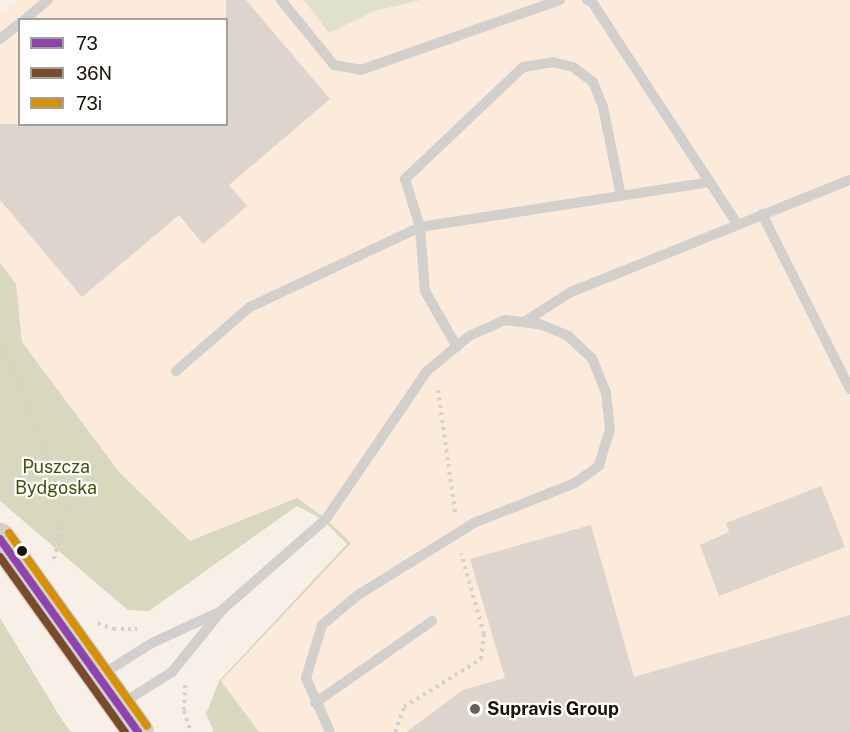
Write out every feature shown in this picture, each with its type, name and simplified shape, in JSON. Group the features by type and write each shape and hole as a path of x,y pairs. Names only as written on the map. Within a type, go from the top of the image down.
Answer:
{"main road":[{"path":"0,539 121,704 138,732"}],"lane":[{"path":"26,18 48,0"},
{"path":"281,0 334,65 361,70 560,0"},
{"path":"587,0 592,2 737,224"},
{"path":"0,39 18,25"},
{"path":"457,346 425,291 420,227 405,179 523,67 563,64 573,67 593,82 603,106 621,196"},
{"path":"524,322 571,292 850,180"},
{"path":"176,370 250,307 420,227 710,182"},
{"path":"762,214 850,389"},
{"path":"121,704 172,672 222,610 326,519 434,365 457,346 505,320 540,324 568,336 592,358 606,392 610,429 600,466 575,483 458,533 358,595 322,625 306,678 315,703 330,732"},
{"path":"100,676 152,643 222,610"},
{"path":"315,703 432,621"}],"path":[{"path":"0,339 67,505 52,565"},
{"path":"395,732 405,707 482,659 484,633 458,533 434,365"}],"shaded area":[{"path":"18,0 304,0 330,33 374,11 421,0 850,0 850,732 259,732 220,682 351,543 297,498 190,541 120,473 22,341 16,284 0,263 0,15"}],"green space":[{"path":"304,0 421,0 374,11 329,33"},
{"name":"Puszcza Bydgoska","path":"0,263 16,284 22,342 120,473 190,541 297,498 326,519 351,543 221,681 259,732 214,732 206,714 219,681 347,544 322,519 297,506 149,611 128,610 0,501"},
{"path":"0,618 62,720 71,732 0,732"}],"building":[{"path":"226,0 246,0 330,99 229,185 247,206 203,244 179,215 82,297 0,200 0,124 18,124 18,126 228,126 228,18 226,18"},
{"path":"821,486 845,547 719,596 700,545 729,532 726,523"},
{"path":"591,525 634,677 850,615 850,732 406,732 463,690 505,678 470,559"}],"transit line":[{"name":"73i","path":"9,533 147,726"},
{"name":"73","path":"0,539 138,732"},
{"name":"36N","path":"0,557 125,732"}],"place":[{"name":"Supravis Group","path":"475,709"}]}
